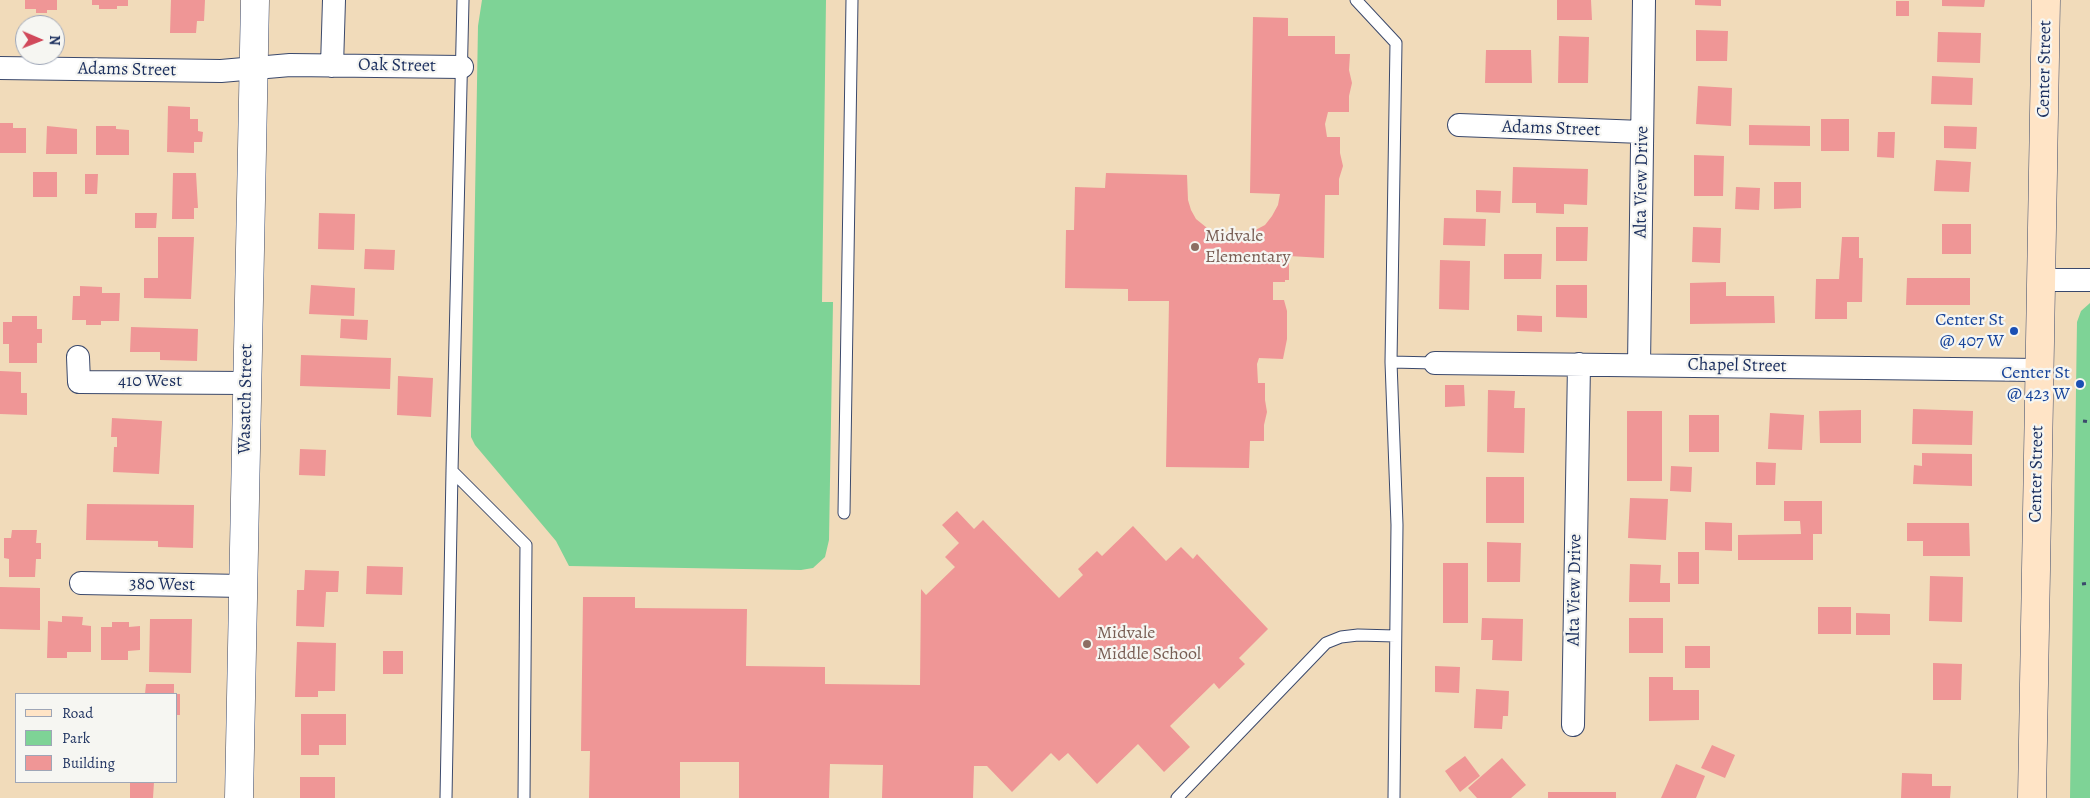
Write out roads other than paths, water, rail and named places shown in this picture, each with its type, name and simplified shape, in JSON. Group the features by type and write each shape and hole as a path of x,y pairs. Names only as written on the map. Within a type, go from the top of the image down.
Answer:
{"main road":[{"name":"Center Street","path":"2032,798 2046,0"}],"street":[{"name":"Wasatch Street","path":"239,798 255,0"},
{"name":"Oak Street","path":"332,66 334,0"},
{"name":"Alta View Drive","path":"1639,365 1644,0"},
{"name":"Oak Street","path":"254,68 290,65 462,67"},
{"name":"Adams Street","path":"0,68 221,71 254,68"},
{"name":"Adams Street","path":"1460,125 1642,132"},
{"path":"2041,280 2090,280"},
{"name":"410 West","path":"78,357 79,382 247,383"},
{"name":"Chapel Street","path":"1435,362 2039,370"},
{"name":"Alta View Drive","path":"1573,725 1579,364"},
{"name":"380 West","path":"81,583 243,586"}],"lane":[{"path":"446,798 464,0"},
{"path":"844,513 852,0"},
{"path":"1356,0 1396,43 1391,362 1396,525 1394,798"},
{"path":"1391,362 1435,362"},
{"path":"452,471 526,545 524,798"},
{"path":"1177,798 1326,643 1358,635 1395,636"}],"place":[{"name":"Midvale Elementary","path":"1195,247"},
{"name":"Center St @ 407 W","path":"2014,331"},
{"name":"Center St @ 423 W","path":"2080,384"},
{"name":"Midvale Middle School","path":"1087,644"}]}
